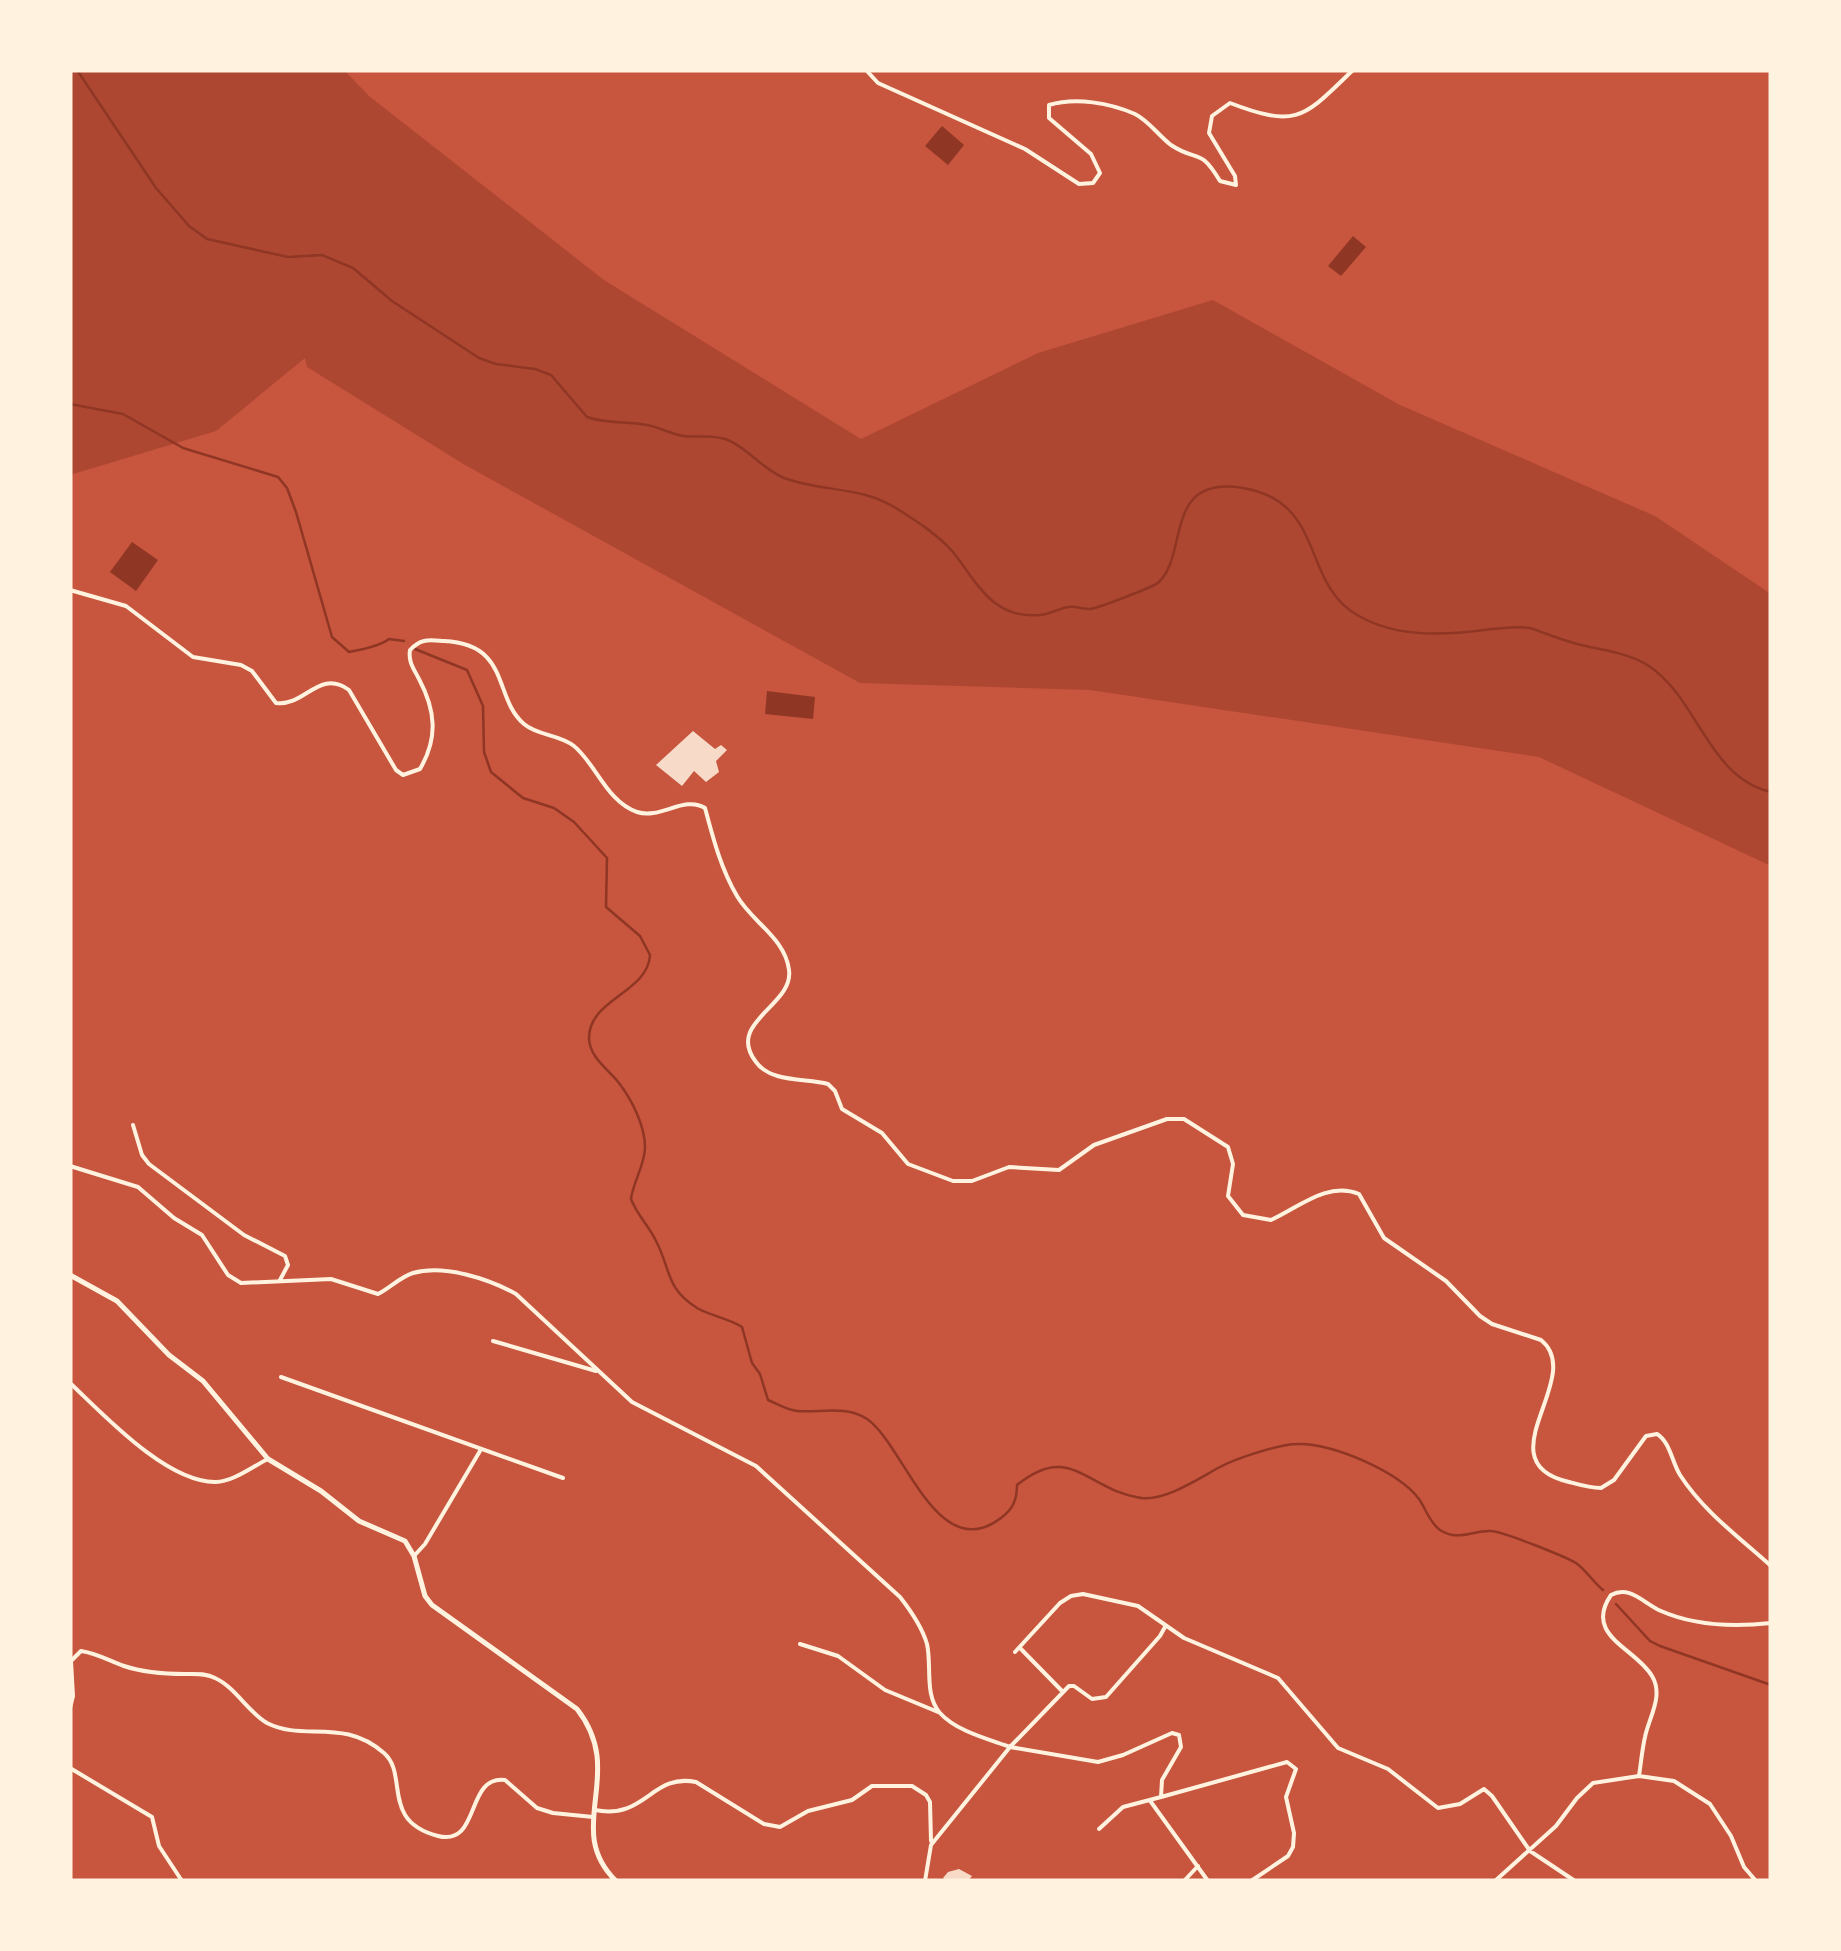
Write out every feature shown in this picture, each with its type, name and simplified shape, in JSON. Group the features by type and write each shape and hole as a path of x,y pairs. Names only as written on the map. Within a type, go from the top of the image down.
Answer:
{"street":[{"path":"866,70 878,83 1025,148 1078,184 1093,183 1100,173 1091,154 1049,118 1050,104 1091,102 1137,115 1174,147 1207,159 1220,181 1236,185 1235,176 1209,134 1212,116 1230,103 1288,118 1310,112 1353,70"},
{"path":"70,590 126,606 193,657 241,665 252,671 276,703 291,702 324,682 342,685 403,775 420,769 434,729 432,702 409,661 410,650 430,639 457,642 476,650 500,676 522,722 576,748 600,780 636,812 692,803 705,808 718,852 739,900 779,944 789,967 790,981 784,991 750,1031 751,1054 765,1071 828,1084 842,1109 882,1133 908,1164 953,1181 972,1181 1009,1167 1058,1170 1094,1145 1167,1119 1184,1119 1228,1146 1234,1164 1228,1196 1242,1214 1270,1220 1314,1196 1346,1190 1359,1194 1384,1238 1446,1280 1492,1324 1542,1340 1553,1353 1555,1369 1532,1438 1546,1473 1557,1480 1600,1488 1614,1480 1646,1436 1657,1434 1664,1438 1679,1474 1716,1520 1771,1566"},
{"path":"132,1125 142,1155 150,1164 244,1236 286,1256 288,1265 280,1280"},
{"path":"70,1166 97,1176 125,1180 144,1191 174,1218 202,1235 241,1283 330,1279 378,1294 411,1273 448,1271 516,1294 632,1402 756,1466 900,1597 923,1634 931,1693 940,1713"},
{"path":"70,1275 116,1302 169,1355 203,1381 268,1459 359,1521 405,1540 432,1605 577,1709 586,1721 600,1761 592,1843 597,1858 616,1881"},
{"path":"492,1342 596,1371"},
{"path":"280,1378 563,1478"},
{"path":"70,1383 139,1448 169,1467 223,1482 268,1459"},
{"path":"414,1556 480,1451"},
{"path":"1639,1776 1657,1691 1650,1672 1607,1632 1602,1616 1611,1596 1620,1591 1630,1592 1658,1610 1693,1622 1771,1623"},
{"path":"1062,1692 1017,1649 1060,1603 1083,1594 1138,1606 1184,1638 1278,1678 1338,1748 1388,1769 1438,1808 1460,1804 1484,1789 1530,1851 1575,1881"},
{"path":"931,1845 1010,1747 1062,1692 1074,1686 1092,1699 1106,1697 1165,1626"},
{"path":"800,1644 838,1656 885,1690 1010,1747 1098,1762 1123,1755 1164,1734 1176,1733 1181,1747 1162,1780 1161,1797"},
{"path":"70,1708 71,1661 81,1650 128,1668 212,1676 268,1723 310,1731 340,1731 382,1751 393,1768 399,1806 419,1828 434,1835 458,1835 464,1830 480,1793 498,1779 505,1780 545,1811 594,1814 616,1814 630,1809 669,1784 686,1780 696,1782 764,1824 780,1827 808,1811 852,1800 872,1786 912,1786 930,1802 931,1845 925,1881"},
{"path":"1099,1829 1123,1807 1287,1762 1294,1766 1295,1776 1286,1797 1293,1846 1288,1856 1251,1881"},
{"path":"70,1768 152,1817 159,1846 182,1881"},
{"path":"1495,1881 1556,1826 1593,1783 1639,1776 1674,1781 1710,1804 1731,1836 1744,1867 1756,1881"},
{"path":"1151,1802 1208,1881"},
{"path":"1184,1881 1198,1866"}],"shaded area":[{"path":"70,70 344,70 369,96 604,280 861,439 1038,353 1213,300 1400,405 1655,516 1771,594 1771,866 1539,757 1090,690 860,683 465,465 307,367 305,358 216,431 70,475"},
{"path":"942,126 964,145 948,165 925,146"},
{"path":"1353,236 1366,247 1341,276 1328,266"},
{"path":"132,542 158,560 136,591 110,572"},
{"path":"767,691 815,697 813,719 765,714"}],"building":[{"path":"693,731 715,749 721,745 727,750 716,761 719,772 706,782 694,771 682,786 656,765"},
{"path":"959,1869 972,1876 968,1881 943,1878 948,1872"}],"waterway":[{"path":"77,70 156,188 189,226 207,239 288,257 322,255 353,268 392,301 479,358 551,375 587,417 647,425 683,436 722,438 784,478 885,502 941,540 987,596 1009,611 1039,615 1068,607 1090,609 1155,585 1168,569 1189,504 1200,493 1218,487 1243,488 1270,496 1288,509 1301,526 1328,584 1341,602 1359,616 1407,632 1530,628 1641,661 1666,681 1732,771 1771,792"},
{"path":"70,404 123,414 183,448 278,477 296,512 332,637 349,652 389,639 404,641"},
{"path":"415,649 467,670 483,706 484,752 491,772 523,798 554,808 574,822 607,858 606,907 640,936 650,955 639,979 598,1014 589,1039 596,1058 629,1097 643,1131 644,1154 631,1199 656,1241 679,1293 697,1308 742,1327 768,1400 793,1410 842,1411 867,1419 881,1432 940,1515 958,1527 978,1529 1001,1518 1014,1504 1017,1485 1051,1467 1079,1472 1122,1493 1150,1498 1171,1493 1225,1464 1257,1453 1289,1445 1311,1445 1345,1453 1381,1469 1409,1489 1436,1527 1447,1533 1491,1531 1548,1550 1576,1563 1603,1590"},
{"path":"1616,1604 1650,1641 1771,1685"}]}
